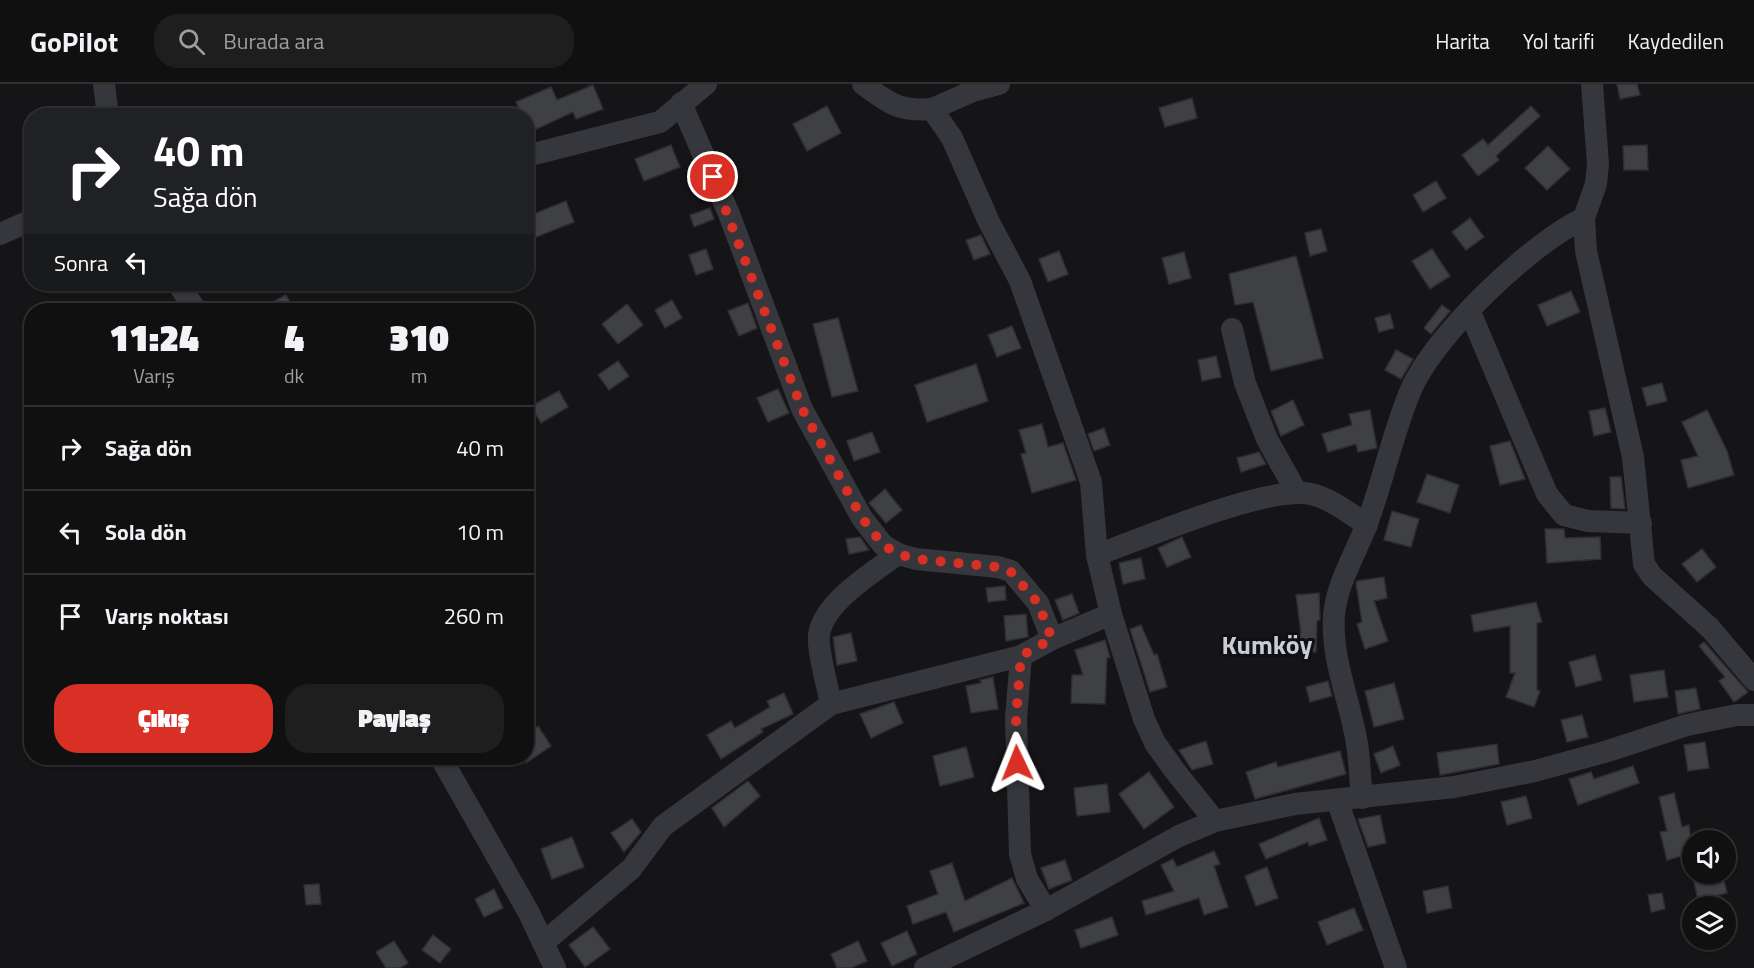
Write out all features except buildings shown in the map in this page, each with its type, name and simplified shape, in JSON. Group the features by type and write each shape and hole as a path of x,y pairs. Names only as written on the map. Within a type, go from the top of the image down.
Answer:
{"street":[{"path":"104,84 107,108"},
{"path":"534,154 660,122 706,84"},
{"path":"863,84 889,103 910,111 932,109 973,91 999,84"},
{"path":"1592,84 1598,164 1596,184 1584,218 1587,251 1633,457 1644,564 1652,576 1710,628 1754,680"},
{"path":"681,103 729,214 802,409 862,518 883,545 898,554 916,559 998,567 1011,572 1038,603 1052,639"},
{"path":"932,109 952,138 989,222 1020,281 1091,482 1097,555 1111,614 1144,719 1155,743 1215,821"},
{"path":"1362,798 1357,744 1337,665 1334,613 1344,576 1366,525 1410,391 1439,346 1470,312 1531,252 1563,228 1584,218"},
{"path":"0,234 24,224"},
{"path":"1470,312 1547,494 1564,515 1588,521 1641,522"},
{"path":"1232,330 1245,383 1267,439 1297,493"},
{"path":"1097,555 1232,507 1279,493 1312,494 1337,505 1366,525"},
{"path":"831,704 818,636 826,614 863,580 898,554"},
{"path":"543,943 631,869 663,826 831,704 1021,656 1052,639 1111,614"},
{"path":"1021,656 1016,718 1020,854 1027,879 1046,910"},
{"path":"925,968 1046,910 1179,836 1215,821 1295,804 1454,787 1534,771 1608,751 1687,725 1737,715 1754,715"},
{"path":"445,765 555,968"},
{"path":"1336,800 1396,968"}],"district":[{"name":"Kumköy","path":"1267,645"}],"route":[{"path":"713,177 802,409 862,518 883,545 898,554 916,559 998,567 1011,572 1038,603 1052,639 1021,656 1016,718 1017,763"}]}
